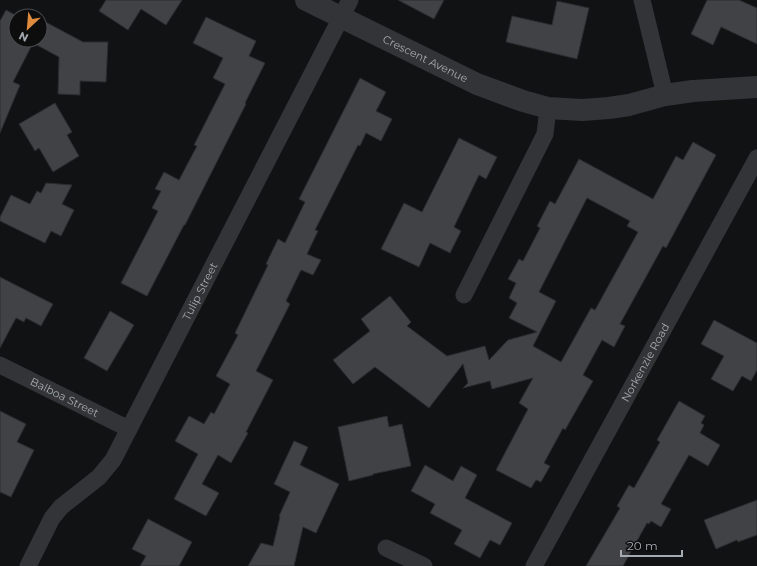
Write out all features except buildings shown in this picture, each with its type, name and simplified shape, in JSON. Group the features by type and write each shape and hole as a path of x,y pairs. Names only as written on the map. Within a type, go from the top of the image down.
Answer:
{"street":[{"name":"Crescent Avenue","path":"306,0 346,9 477,84 523,101 548,108 582,110 609,108 629,105 665,95 693,91 757,87"},
{"path":"642,0 665,95"},
{"name":"Tulip Street","path":"28,566 52,518 61,507 99,477 113,460 346,9"},
{"path":"464,295 545,134 548,108"},
{"name":"Norkenzie Road","path":"534,566 757,158"},
{"name":"Balboa Street","path":"0,365 129,429"},
{"path":"386,548 424,566"}]}
